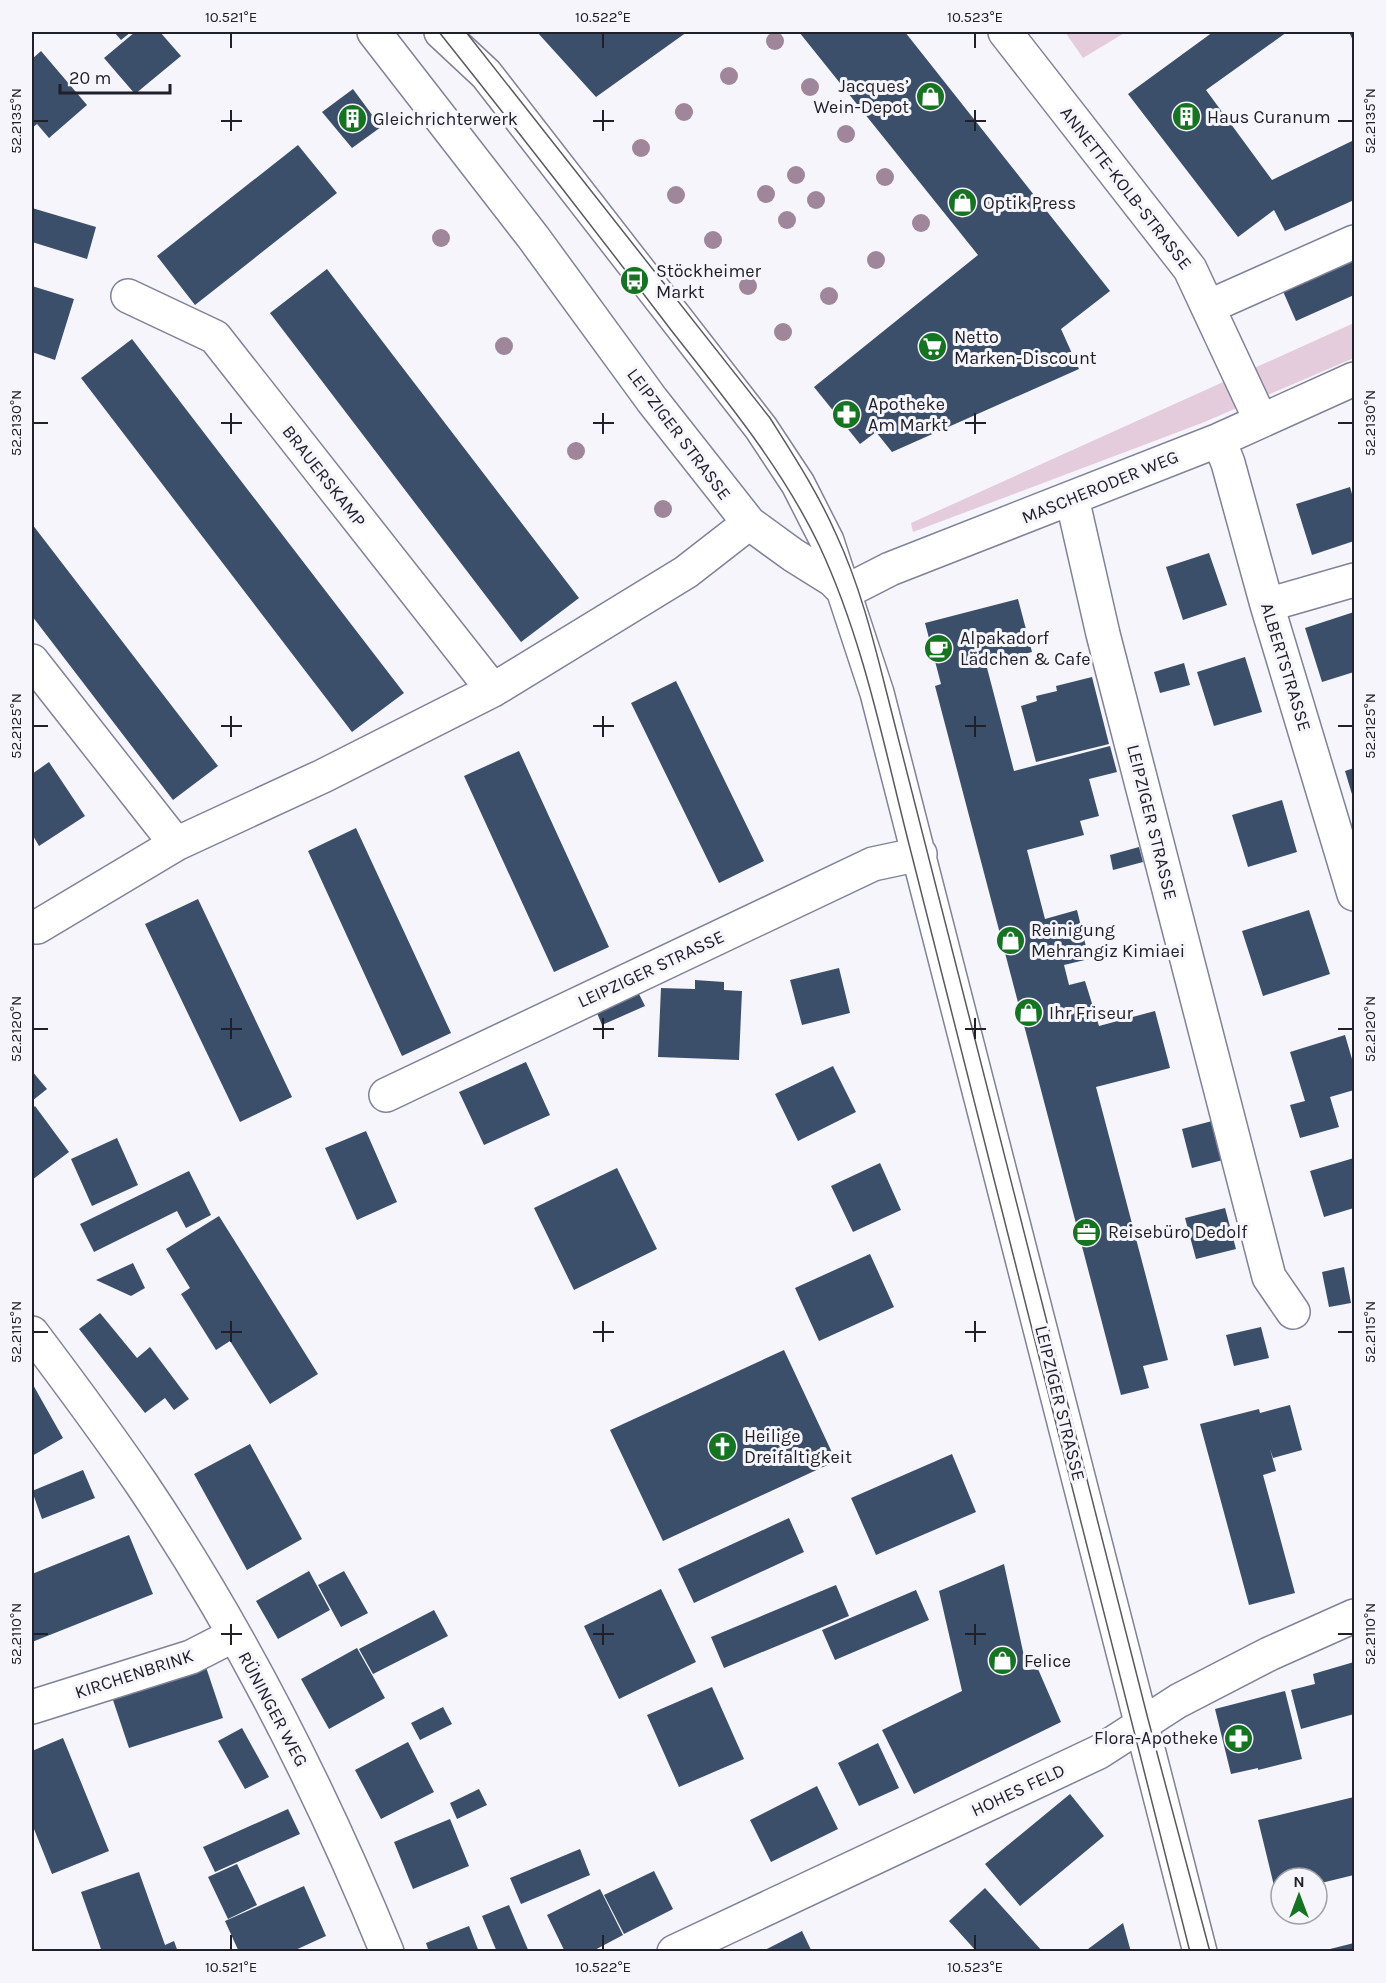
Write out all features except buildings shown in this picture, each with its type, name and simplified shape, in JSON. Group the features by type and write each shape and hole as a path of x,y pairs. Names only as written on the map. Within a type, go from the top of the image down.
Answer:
{"street":[{"path":"441,32 486,74 761,428 798,484 827,541 845,592"},
{"name":"ANNETTE-KOLB-STRASSE","path":"1005,32 1190,270 1261,421"},
{"name":"LEIPZIGER STRASSE","path":"385,36 652,400 749,523 833,580 845,592 872,673 920,855 1200,1952"},
{"path":"1208,307 1354,242"},
{"name":"BRAUERSKAMP","path":"128,296 215,337 493,690"},
{"name":"MASCHERODER WEG","path":"845,592 890,569 1219,440 1354,380"},
{"name":"ALBERTSTRASSE","path":"1219,440 1228,463 1267,605 1354,894"},
{"name":"LEIPZIGER STRASSE","path":"1072,498 1106,646 1269,1277 1293,1312"},
{"path":"37,927 176,844 323,776 493,690 686,572 749,523"},
{"path":"1267,605 1354,580"},
{"path":"32,661 176,844"},
{"name":"LEIPZIGER STRASSE","path":"386,1095 873,864 920,855"},
{"name":"RÜNINGER WEG","path":"32,1333 141,1484 234,1635 281,1719 321,1802 387,1952"},
{"name":"HOHES FELD","path":"674,1952 1099,1752 1184,1698 1259,1659 1354,1616"},
{"name":"KIRCHENBRINK","path":"32,1707 191,1657 234,1635"}],"shaded area":[{"path":"1065,32 1126,32 1083,58"},
{"path":"1354,323 1354,358 1202,423 913,532 911,523"}],"tram line":[{"path":"439,32 770,460 804,516 835,582 873,698 1190,1952"},
{"path":"466,32 770,418 821,504 852,572 876,651 1148,1719 1210,1952"}],"place":[{"name":"Jacques’ Wein-Depot","path":"930,96"},
{"name":"Haus Curanum","path":"1186,117"},
{"name":"Gleichrichterwerk","path":"352,119"},
{"name":"Optik Press","path":"962,203"},
{"name":"Stöckheimer Markt","path":"635,281"},
{"name":"Netto Marken-Discount","path":"933,347"},
{"name":"Apotheke Am Markt","path":"847,414"},
{"name":"Alpakadorf Lädchen & Cafe","path":"939,648"},
{"name":"Reinigung Mehrangiz Kimiaei","path":"1010,940"},
{"name":"Ihr Friseur","path":"1028,1013"},
{"name":"Reisebüro Dedolf","path":"1087,1232"},
{"name":"Heilige Dreifaltigkeit","path":"723,1446"},
{"name":"Felice","path":"1003,1661"},
{"name":"Flora-Apotheke","path":"1239,1738"}]}
